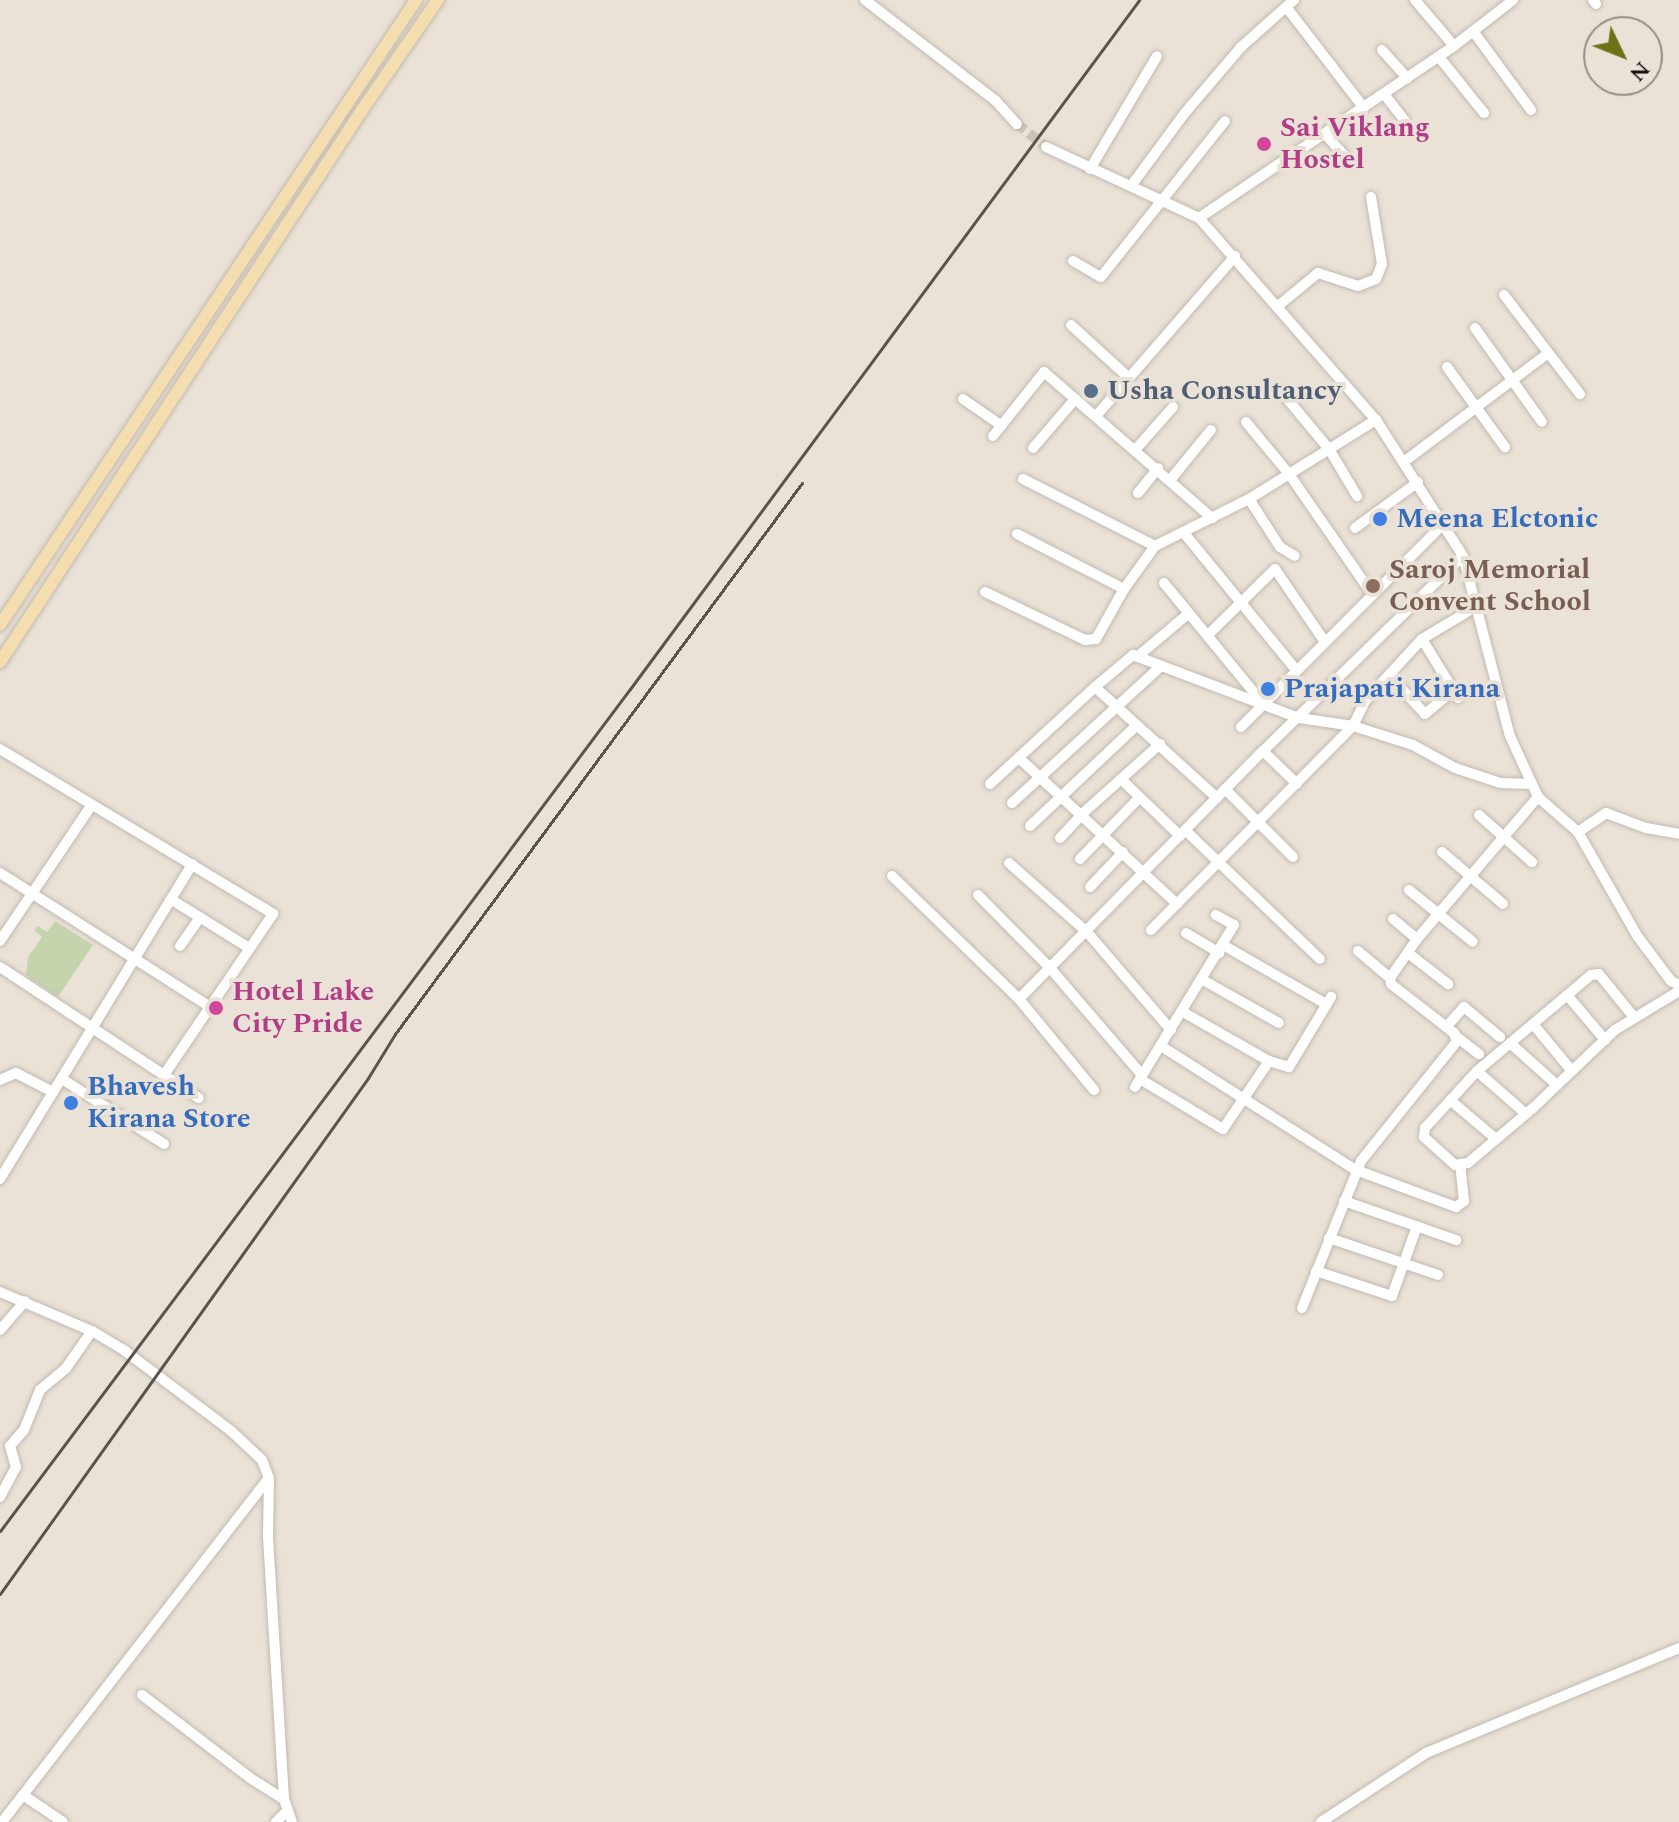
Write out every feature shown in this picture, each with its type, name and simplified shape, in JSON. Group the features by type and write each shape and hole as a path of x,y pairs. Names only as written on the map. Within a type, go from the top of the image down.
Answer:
{"main road":[{"path":"0,625 250,254 416,0"},
{"path":"0,662 261,263 438,0"},
{"path":"250,254 261,263"}],"street":[{"path":"865,0 996,101 1017,124"},
{"path":"1415,0 1454,46"},
{"path":"1199,218 1439,57 1513,0"},
{"path":"1131,186 1184,114 1241,47 1292,2 1364,108"},
{"path":"1473,31 1531,110"},
{"path":"1382,50 1407,78"},
{"path":"1090,169 1157,56"},
{"path":"1439,57 1484,113"},
{"path":"1384,94 1405,121"},
{"path":"1073,261 1101,277 1225,121"},
{"path":"1325,134 1352,164"},
{"path":"1046,147 1199,218 1376,420 1463,556 1510,736 1538,797 1578,832 1638,937 1671,981 1679,985"},
{"path":"1278,306 1318,273 1358,286 1376,279 1382,260 1371,197"},
{"path":"1096,416 1235,256"},
{"path":"1504,295 1580,394"},
{"path":"1071,325 1129,378"},
{"path":"1475,328 1542,422"},
{"path":"1405,461 1547,354"},
{"path":"1447,367 1505,447"},
{"path":"993,436 1044,372 1171,479 1212,518"},
{"path":"1279,389 1329,449 1357,496"},
{"path":"963,399 1002,426"},
{"path":"1033,448 1075,399"},
{"path":"1136,449 1173,407"},
{"path":"985,592 1090,641 1103,627 1124,589 1155,546 1249,499 1376,420"},
{"path":"1246,422 1289,474 1372,594"},
{"path":"1171,479 1211,430"},
{"path":"1138,493 1158,468"},
{"path":"1023,479 1155,546"},
{"path":"1355,528 1418,482"},
{"path":"1249,499 1280,547 1295,556"},
{"path":"1241,727 1444,523"},
{"path":"1184,533 1239,605 1297,671"},
{"path":"1017,534 1124,589"},
{"path":"1019,999 1263,751 1463,556"},
{"path":"1208,635 1275,569 1325,642"},
{"path":"1164,583 1263,702"},
{"path":"1151,930 1353,726 1365,701 1422,639 1477,606"},
{"path":"1137,657 1189,613"},
{"path":"1389,675 1425,714 1455,694 1422,639"},
{"path":"990,784 1133,655 1299,718 1353,726 1413,745 1455,768 1500,783 1532,784"},
{"path":"1012,803 1160,667"},
{"path":"1095,687 1217,798"},
{"path":"1030,826 1137,725"},
{"path":"1060,838 1082,814 1160,744"},
{"path":"0,749 273,914 164,1075"},
{"path":"1263,751 1297,784"},
{"path":"1019,758 1146,872 1177,904"},
{"path":"1121,779 1139,798 1218,862 1320,959"},
{"path":"1225,789 1293,857"},
{"path":"1390,978 1417,939 1538,797"},
{"path":"1080,859 1139,798"},
{"path":"0,941 35,894 91,806"},
{"path":"1578,832 1606,813 1646,828 1679,834"},
{"path":"1479,815 1532,862"},
{"path":"1090,887 1123,852"},
{"path":"1442,852 1503,904"},
{"path":"1009,863 1087,932 1171,1030"},
{"path":"0,1179 192,864"},
{"path":"0,873 209,1006"},
{"path":"892,876 1019,999 1094,1090"},
{"path":"1409,890 1473,942"},
{"path":"978,895 1050,968 1139,1081 1219,1128 1226,1128 1269,1061"},
{"path":"172,900 249,948"},
{"path":"1139,1081 1234,925 1216,915"},
{"path":"180,946 200,917"},
{"path":"1393,919 1417,939"},
{"path":"1183,1012 1283,1067 1293,1064 1328,1001 1186,933"},
{"path":"1358,951 1390,978 1391,984 1479,1054"},
{"path":"1408,953 1448,984"},
{"path":"0,967 199,1098"},
{"path":"1161,1046 1356,1170 1456,1207 1464,1201 1460,1165 1424,1137 1425,1128 1505,1040 1533,1024 1591,975 1599,974 1633,1016"},
{"path":"1203,980 1279,1023"},
{"path":"1460,1165 1479,1156 1633,1016 1679,991"},
{"path":"1567,995 1605,1040"},
{"path":"1446,1027 1464,1007 1557,1085"},
{"path":"1533,1024 1572,1071"},
{"path":"1302,1308 1356,1170 1453,1048 1457,1037"},
{"path":"1477,1071 1525,1113"},
{"path":"0,1080 16,1073 53,1092"},
{"path":"62,1079 164,1144"},
{"path":"1450,1100 1496,1139"},
{"path":"1344,1201 1456,1240"},
{"path":"1316,1271 1389,1297 1417,1226"},
{"path":"1329,1238 1438,1275"},
{"path":"0,1292 92,1331 242,1440 262,1460 269,1478 268,1537 284,1799 292,1822"},
{"path":"0,1330 25,1301"},
{"path":"0,1497 16,1467 10,1446 24,1430 40,1390 66,1368 92,1331"},
{"path":"2,1822 269,1478"},
{"path":"1321,1822 1426,1753 1679,1648"},
{"path":"142,1695 250,1778 284,1799"},
{"path":"23,1795 63,1822"},
{"path":"276,1822 287,1811"}],"green space":[{"path":"55,921 93,945 58,997 26,975 28,957 42,937 34,930 38,926 47,932"}],"tunnel":[{"path":"1017,124 1046,147"}],"railway":[{"path":"0,1531 630,689 1139,0"},
{"path":"0,1594 368,1078 395,1034 802,483"}],"place":[{"name":"Sai Viklang Hostel","path":"1264,144"},
{"name":"Usha Consultancy","path":"1091,391"},
{"name":"Meena Elctonic","path":"1380,519"},
{"name":"Saroj Memorial Convent School","path":"1373,586"},
{"name":"Prajapati Kirana","path":"1268,689"},
{"name":"Hotel Lake City Pride","path":"216,1008"},
{"name":"Bhavesh Kirana Store","path":"71,1103"}]}
